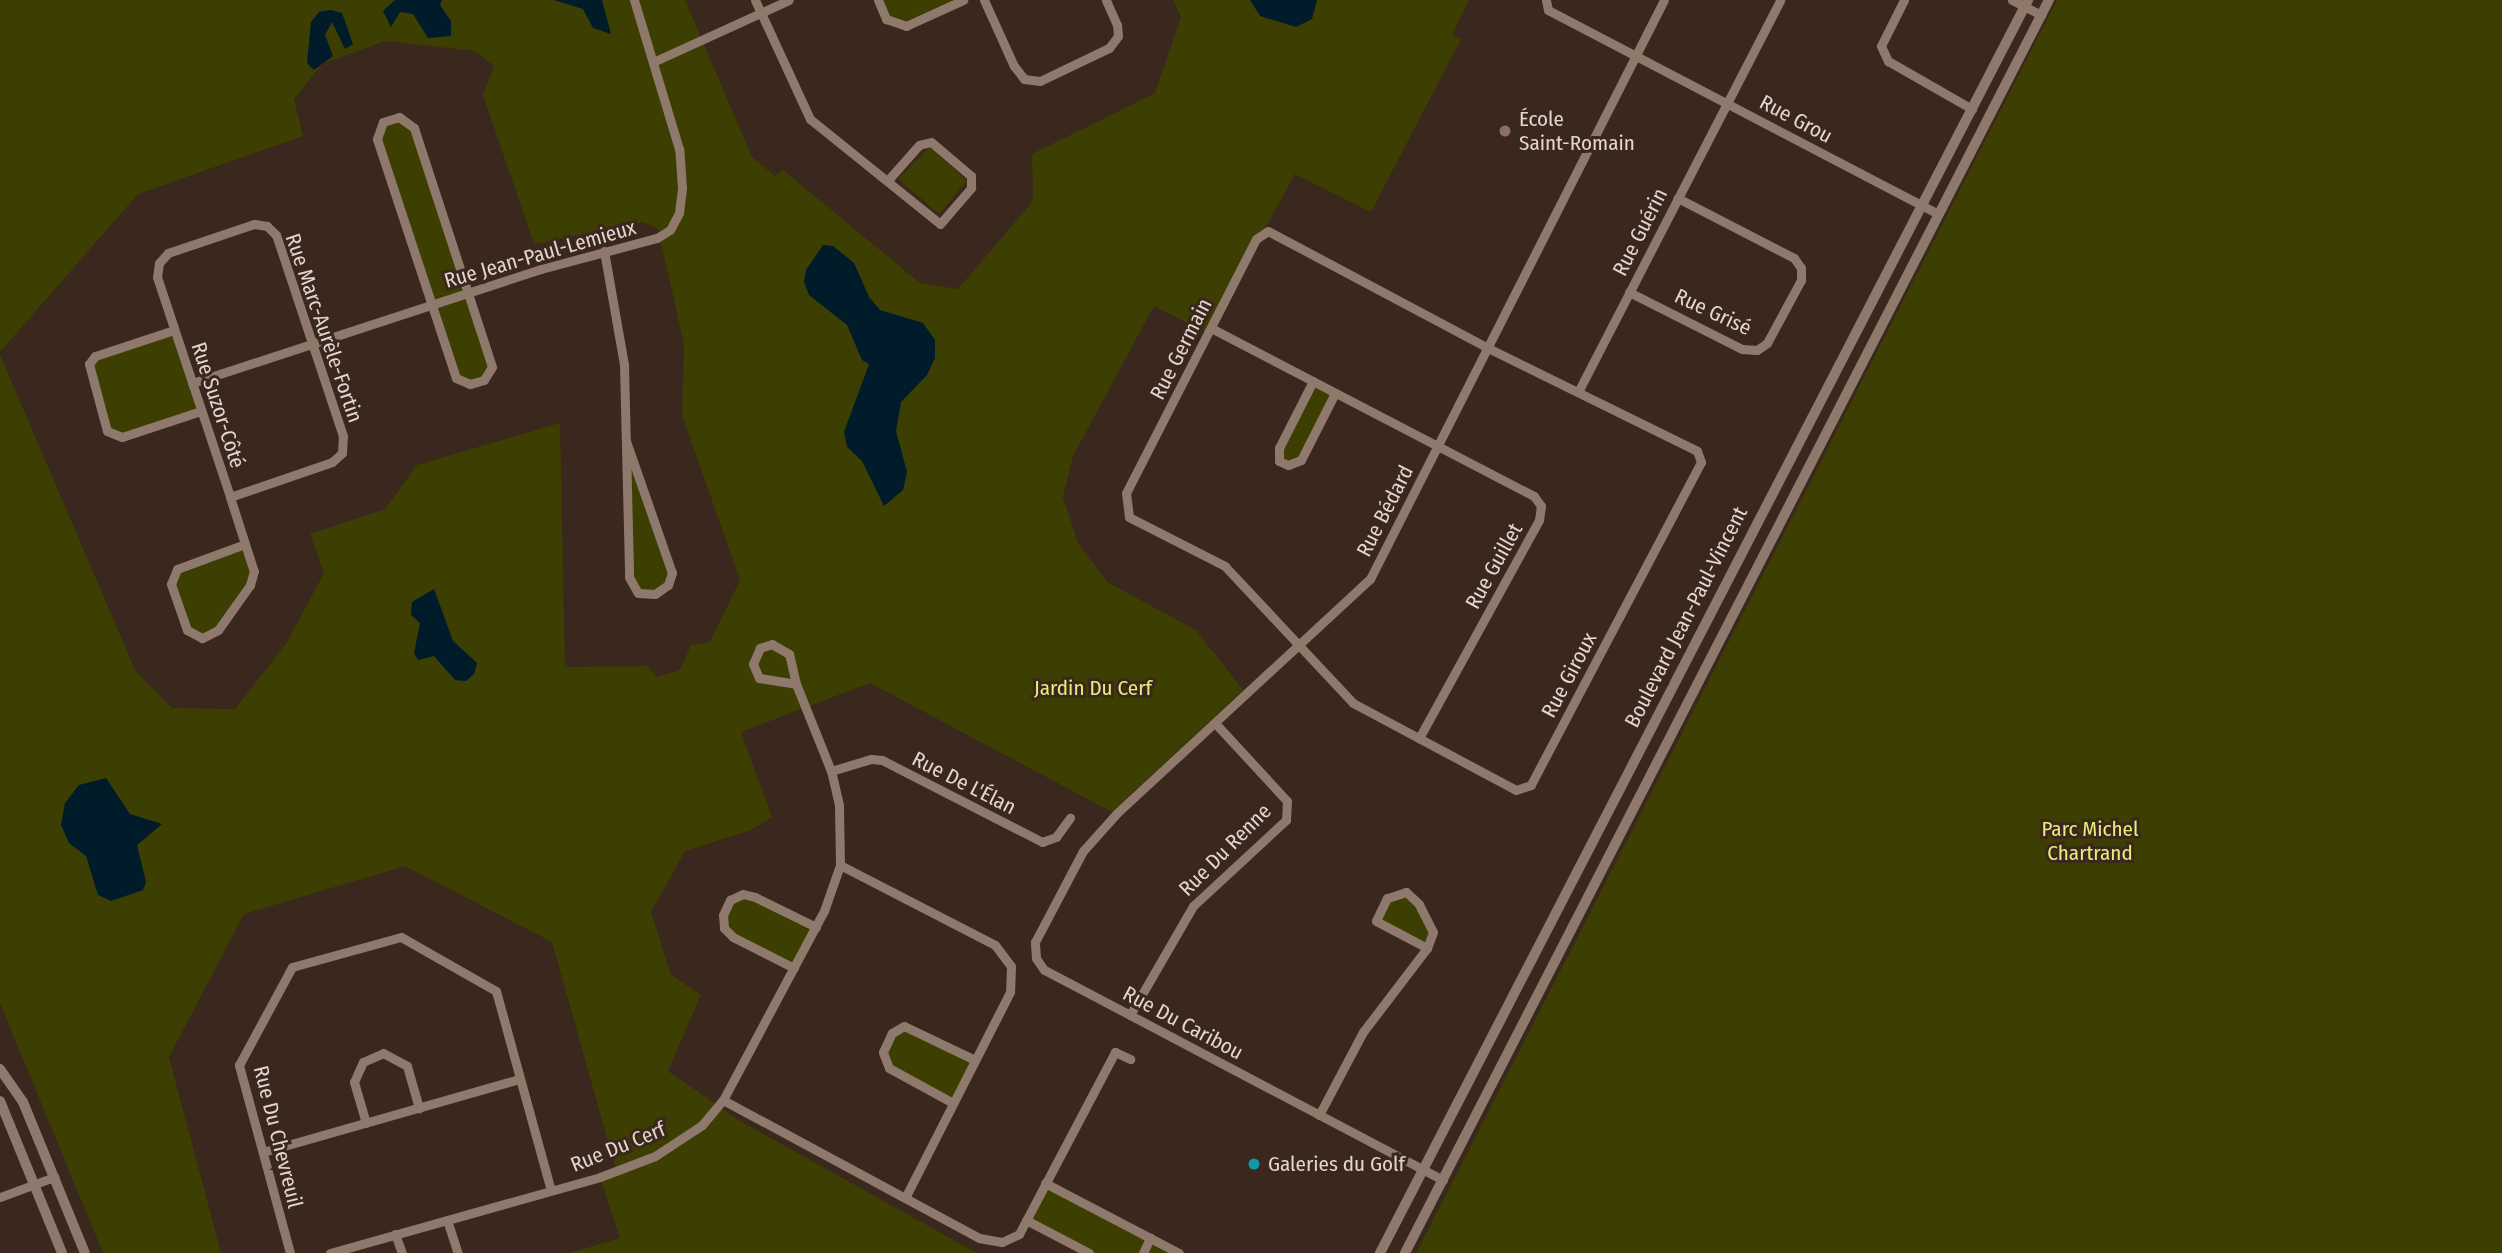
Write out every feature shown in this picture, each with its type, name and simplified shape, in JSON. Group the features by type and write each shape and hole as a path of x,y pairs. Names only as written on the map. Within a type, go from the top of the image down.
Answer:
{"street":[{"name":"Rue Jean-Paul-Lemieux","path":"192,383 468,292 657,238 670,230 679,213 679,149 634,0"},
{"path":"755,0 810,119 940,224 971,188 971,176 931,142 919,145 888,180"},
{"path":"653,62 789,0"},
{"path":"878,0 886,19 906,26 963,0"},
{"path":"984,0 1014,66 1024,79 1040,81 1109,48 1118,36 1117,24 1106,0"},
{"name":"Rue Grou","path":"1546,0 1548,10 1938,214"},
{"name":"Rue Bédard","path":"1036,958 1035,942 1083,851 1215,723 1370,579 1664,0"},
{"name":"Rue Guérin","path":"1578,392 1780,0"},
{"path":"1904,0 1881,46 1888,61 1972,109"},
{"path":"2012,0 2026,3 2041,15"},
{"name":"Boulevard Jean-Paul-Vincent","path":"1405,1253 2049,0"},
{"name":"Boulevard Jean-Paul-Vincent","path":"1380,1253 2026,3"},
{"path":"400,117 414,128 468,292 492,366 484,380 470,384 456,378 377,139 383,122 400,117"},
{"name":"Rue Grisé","path":"1629,292 1742,349 1757,350 1768,343 1801,281 1801,268 1794,258 1678,198"},
{"name":"Rue Marc-Aurèle-Fortin","path":"157,277 159,263 168,253 254,224 267,226 276,235 343,436 342,453 332,462 230,497"},
{"name":"Rue Germain","path":"1299,646 1248,586 1225,566 1129,517 1124,506 1126,493 1256,239 1268,231 1488,348"},
{"path":"604,251 624,365 629,577 638,593 655,594 668,585 672,573 626,441"},
{"name":"Rue Suzor-Côté","path":"157,277 230,497 254,572 250,585 218,630 202,638 187,630 172,576 177,569 245,544"},
{"name":"Rue Guillet","path":"1211,328 1534,496 1541,506 1539,520 1419,738"},
{"path":"174,330 95,356 89,364 107,431 122,437 201,411"},
{"path":"1488,348 1578,392"},
{"path":"1313,381 1279,448 1279,461 1288,465 1301,460 1335,393"},
{"name":"Rue Giroux","path":"1299,646 1353,703 1516,790 1531,785 1701,462 1697,451 1578,392"},
{"name":"Rue Du Cerf","path":"330,1253 551,1190 655,1156 702,1125 723,1100 816,927 839,865 839,805 831,771 785,649 772,644 760,648 753,664 759,678 796,684"},
{"name":"Rue Du Renne","path":"1130,1015 1177,927 1193,906 1286,820 1287,801 1215,723"},
{"name":"Rue De L'Élan","path":"831,771 871,759 882,760 1042,842 1056,837 1070,818"},
{"path":"839,865 995,945 1012,966 1010,992 905,1198"},
{"path":"1319,1115 1363,1032 1427,948 1433,932 1419,904 1406,892 1387,898 1376,921 1427,948"},
{"path":"794,968 733,937 724,928 723,915 730,900 743,894 755,897 816,927"},
{"name":"Rue Du Chevreuil","path":"290,1253 239,1065 292,967 401,937 496,991 551,1190"},
{"name":"Rue Du Caribou","path":"1036,958 1044,970 1443,1180"},
{"path":"953,1103 889,1068 883,1052 892,1033 904,1026 975,1060"},
{"path":"723,1100 994,1243 1011,1239 1026,1220 1115,1052 1130,1059"},
{"path":"366,1123 354,1082 363,1062 383,1053 407,1066 419,1108"},
{"path":"0,1069 23,1102 85,1253"},
{"path":"263,1152 520,1079"},
{"path":"0,1101 62,1253"},
{"path":"0,1197 54,1177"},
{"path":"1045,1183 1179,1253"},
{"path":"447,1220 458,1253"},
{"path":"1026,1220 1089,1253"},
{"path":"395,1234 402,1253"},
{"path":"1143,1253 1150,1238"}],"green space":[{"name":"Jardin Du Cerf","path":"0,0 685,0 752,157 775,176 783,170 920,283 958,289 1033,201 1032,154 1155,93 1181,17 1173,0 1469,0 1452,34 1461,39 1371,212 1295,174 1208,333 1154,306 1073,456 1063,497 1078,543 1107,582 1196,630 1243,690 1112,812 870,683 741,732 772,817 751,830 685,851 651,912 671,975 701,995 668,1071 740,1121 977,1253 570,1253 620,1238 600,1177 616,1170 552,942 405,866 244,914 169,1057 221,1253 103,1253 0,1003 0,355 136,672 172,708 235,709 287,642 324,573 310,534 385,509 417,465 560,423 565,667 647,666 657,677 680,670 691,645 710,642 740,580 682,415 684,345 658,229 643,222 534,244 483,95 494,66 475,51 385,41 322,64 294,99 303,136 138,194 0,352"},
{"path":"878,0 963,0 896,25"},
{"name":"Parc Michel Chartrand","path":"2057,0 2502,0 2502,1253 1416,1253"},
{"path":"399,117 414,128 492,367 484,380 470,384 456,378 377,139 383,122"},
{"path":"930,147 967,181 939,214 898,179"},
{"path":"174,330 201,411 122,437 107,431 89,364 95,356"},
{"path":"1313,381 1335,393 1301,460 1279,461 1279,448"},
{"path":"626,441 672,573 668,585 655,594 638,593 629,577"},
{"path":"245,544 254,571 218,630 202,638 187,630 172,576 177,569"},
{"path":"1406,892 1433,932 1427,948 1376,921 1387,898"},
{"path":"743,894 816,927 794,968 724,928 730,900"},
{"path":"904,1026 975,1060 953,1103 889,1068 883,1052 892,1033"},
{"path":"1045,1183 1179,1253 1089,1253 1026,1221"}],"water":[{"path":"395,0 442,0 440,5 451,21 451,36 428,38 413,14 400,12 391,27 383,11"},
{"path":"554,0 602,0 611,34 593,28 583,9"},
{"path":"1250,0 1317,0 1312,19 1296,27 1260,16"},
{"path":"331,10 342,13 353,44 345,49 332,22 325,35 333,56 314,70 307,63 311,22 319,12"},
{"path":"823,245 833,246 854,263 869,297 880,310 923,323 935,340 935,358 927,375 901,402 896,431 907,472 903,490 884,506 862,461 847,447 844,432 869,364 862,360 847,325 809,295 804,282 806,270"},
{"path":"434,589 453,641 477,663 474,674 466,681 455,680 434,656 418,660 414,653 420,623 411,615 412,602"},
{"path":"106,778 130,814 162,824 137,845 146,882 143,890 111,901 98,895 86,856 69,843 61,825 65,803 79,785"}],"place":[{"name":"École Saint-Romain","path":"1505,131"},
{"name":"Galeries du Golf","path":"1254,1164"}]}
